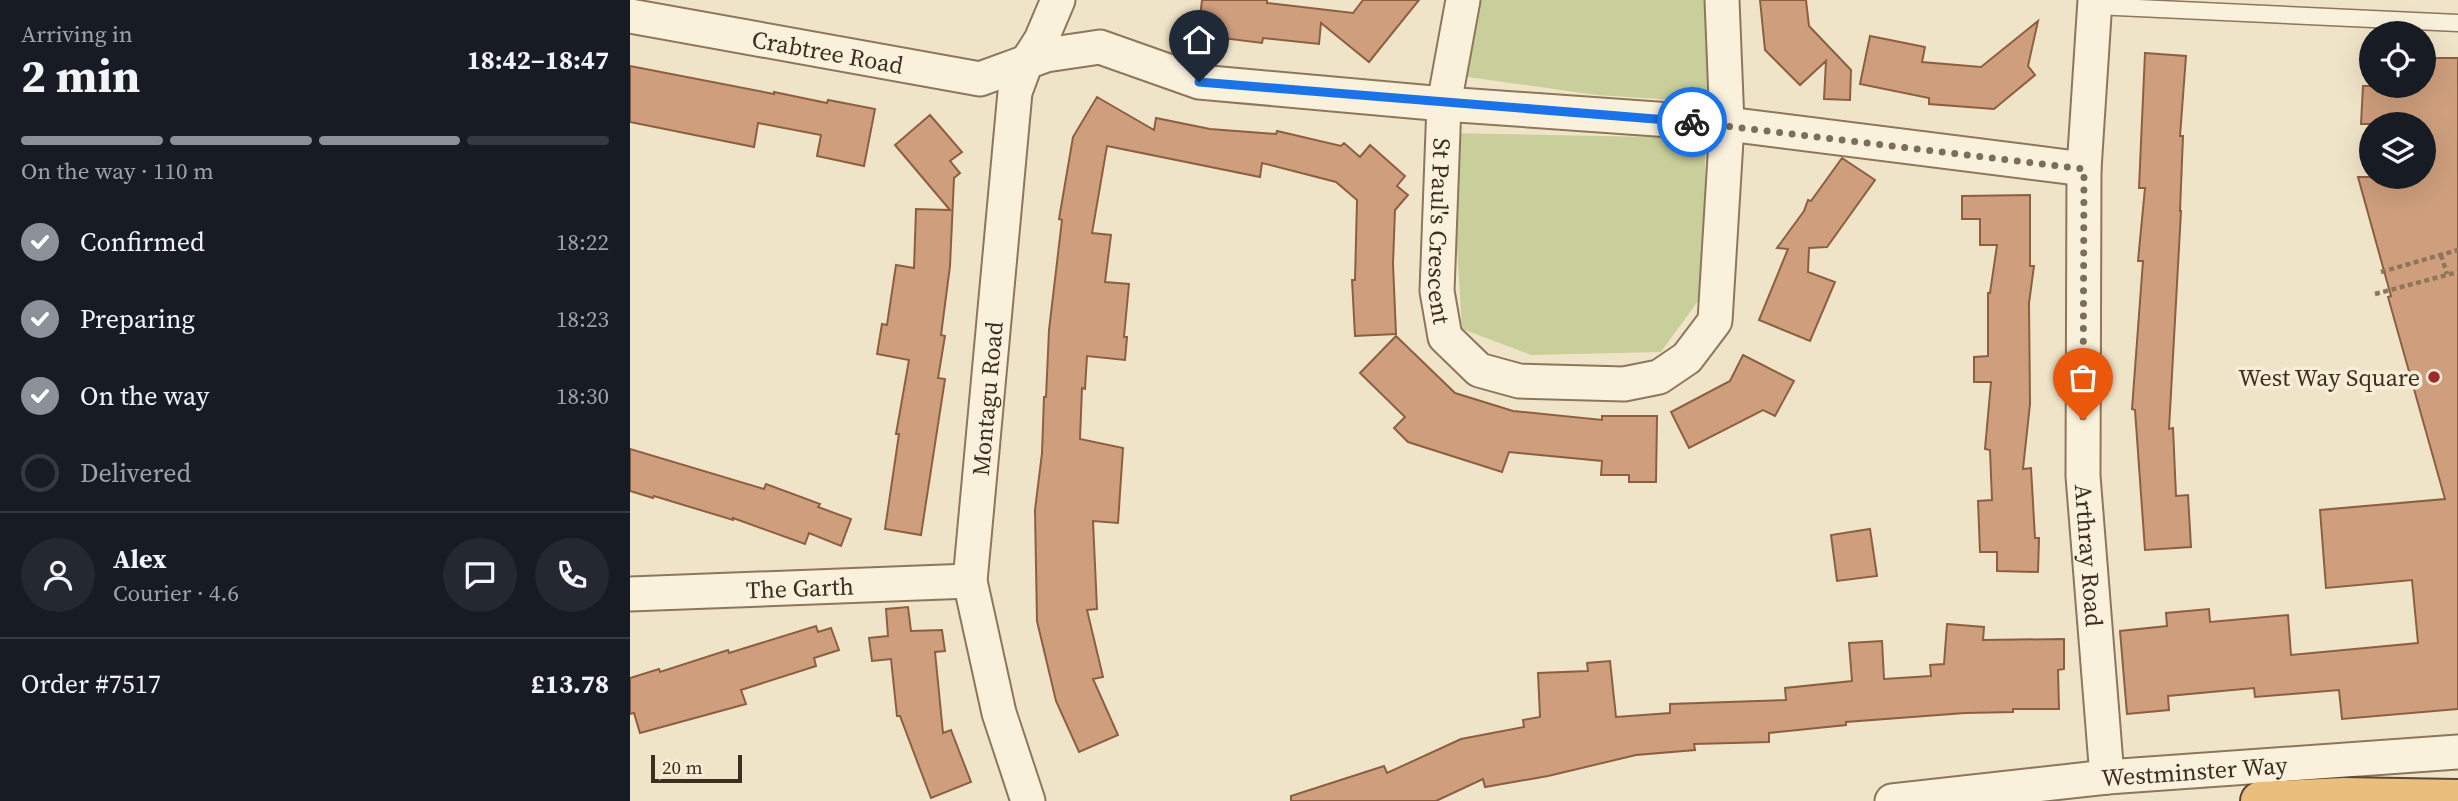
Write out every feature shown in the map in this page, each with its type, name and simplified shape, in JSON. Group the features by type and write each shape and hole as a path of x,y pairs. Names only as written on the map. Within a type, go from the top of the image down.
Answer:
{"highway":[{"path":"2260,801 2344,797 2458,799"}],"street":[{"name":"Montagu Road","path":"1028,801 999,713 970,582 1015,92 1025,65 1041,40 1058,0"},
{"name":"St Paul's Crescent","path":"1463,0 1444,103 1437,291 1445,337 1479,370 1520,381 1624,384 1659,377 1687,358 1715,321 1727,124 1723,0"},
{"name":"Arthray Road","path":"2095,3 2084,169 2083,476 2108,777"},
{"name":"Crabtree Road","path":"630,16 980,79 1025,65 1046,55 1100,47 1199,82 1727,124 2084,169"},
{"name":"The Garth","path":"630,594 970,582"},
{"name":"Westminster Way","path":"1892,801 2108,777 2458,752"}],"lane":[{"path":"2095,3 2318,8 2458,23"}],"path":[{"path":"2381,272 2458,250"},
{"path":"2441,255 2447,275"},
{"path":"2375,294 2458,272"}],"green space":[{"path":"1473,0 1704,0 1708,102 1596,95 1461,76"},
{"path":"1450,133 1705,138 1706,290 1661,352 1531,355 1462,329"}],"building":[{"path":"1202,0 1267,0 1267,3 1353,13 1363,0 1419,0 1369,62 1321,23 1319,44 1263,38 1262,43 1198,35"},
{"path":"1760,0 1806,0 1809,26 1851,70 1850,100 1824,99 1826,61 1800,85 1765,50"},
{"path":"2038,21 2028,66 2035,75 1994,109 1929,104 1929,98 1860,84 1870,36 1925,47 1922,62 1981,67"},
{"path":"2145,53 2186,56 2180,136 2183,136 2181,211 2169,429 2173,428 2176,496 2188,495 2191,547 2145,550 2135,410 2132,409 2143,261 2138,261 2145,188 2139,188"},
{"path":"2436,58 2458,58 2458,709 2342,719 2339,690 2255,697 2254,688 2168,696 2169,710 2127,714 2120,631 2167,626 2166,613 2209,609 2210,622 2288,615 2291,655 2418,643 2412,580 2326,588 2320,510 2445,499 2388,297 2391,296 2361,189 2436,189 2436,112 2362,112 2362,98 2436,98"},
{"path":"630,66 774,94 875,109 864,166 817,156 821,135 758,123 754,147 630,122"},
{"path":"1097,97 1154,130 1156,118 1210,129 1276,134 1277,131 1341,146 1344,143 1360,157 1370,145 1405,176 1397,186 1408,195 1395,210 1393,264 1396,334 1355,336 1352,280 1355,280 1357,200 1336,182 1262,163 1260,177 1107,146 1092,233 1111,235 1105,282 1129,284 1124,337 1127,337 1125,360 1087,356 1085,389 1082,388 1080,439 1123,448 1118,523 1093,521 1097,609 1087,610 1103,677 1093,679 1118,735 1079,752 1056,701 1037,621 1035,510 1042,453 1049,330 1062,220 1059,219 1073,137"},
{"path":"930,115 962,152 950,161 960,173 954,178 950,266 941,335 945,336 938,378 945,379 921,535 885,529 899,434 896,434 909,360 877,354 882,324 887,325 896,265 914,268 916,209 950,210 895,145"},
{"path":"1842,158 1875,180 1827,247 1809,248 1808,272 1835,282 1810,341 1759,320 1788,249 1777,248 1804,211 1808,200 1811,201"},
{"path":"2030,195 2030,266 2034,266 2029,303 2030,404 2023,469 2031,468 2035,538 2039,538 2038,572 1997,571 1997,552 1980,552 1978,501 1992,500 1990,450 1985,449 1991,382 1974,382 1974,357 1988,356 1988,293 1997,245 1980,245 1980,219 1962,219 1962,196"},
{"path":"1396,336 1455,393 1513,411 1602,420 1602,416 1657,416 1656,482 1629,482 1629,475 1601,475 1602,461 1509,452 1502,472 1408,442 1394,428 1405,417 1360,373"},
{"path":"1743,355 1794,381 1775,416 1763,410 1689,448 1671,412 1730,381"},
{"path":"630,449 764,489 766,484 820,504 818,507 851,519 841,546 809,533 805,544 733,518 630,491"},
{"path":"1870,529 1877,576 1837,581 1831,535"},
{"path":"908,607 911,631 942,630 945,651 935,652 943,733 951,730 971,782 931,798 900,716 897,716 891,659 872,661 869,638 888,636 886,609"},
{"path":"1947,624 1984,627 1983,640 2064,639 2064,669 2058,670 2059,709 2013,709 2013,712 1846,722 1846,725 1769,733 1769,742 1694,744 1695,750 1636,755 1548,776 1485,787 1483,779 1436,801 1291,801 1291,796 1384,766 1387,773 1461,739 1524,727 1523,720 1540,717 1538,673 1588,671 1587,663 1610,661 1616,717 1670,713 1670,704 1786,700 1785,688 1852,681 1849,643 1882,641 1884,679 1931,676 1930,665 1944,664"},
{"path":"816,626 818,632 831,628 839,650 814,658 816,666 741,690 746,704 640,733 634,713 630,714 630,678 659,669 660,672 728,650 729,653"}],"way so far":[{"path":"1692,122 1727,124 2084,169 2083,420"}],"place":[{"name":"West Way Square","path":"2434,377"}],"route":[{"path":"1199,82 1692,122"}]}
